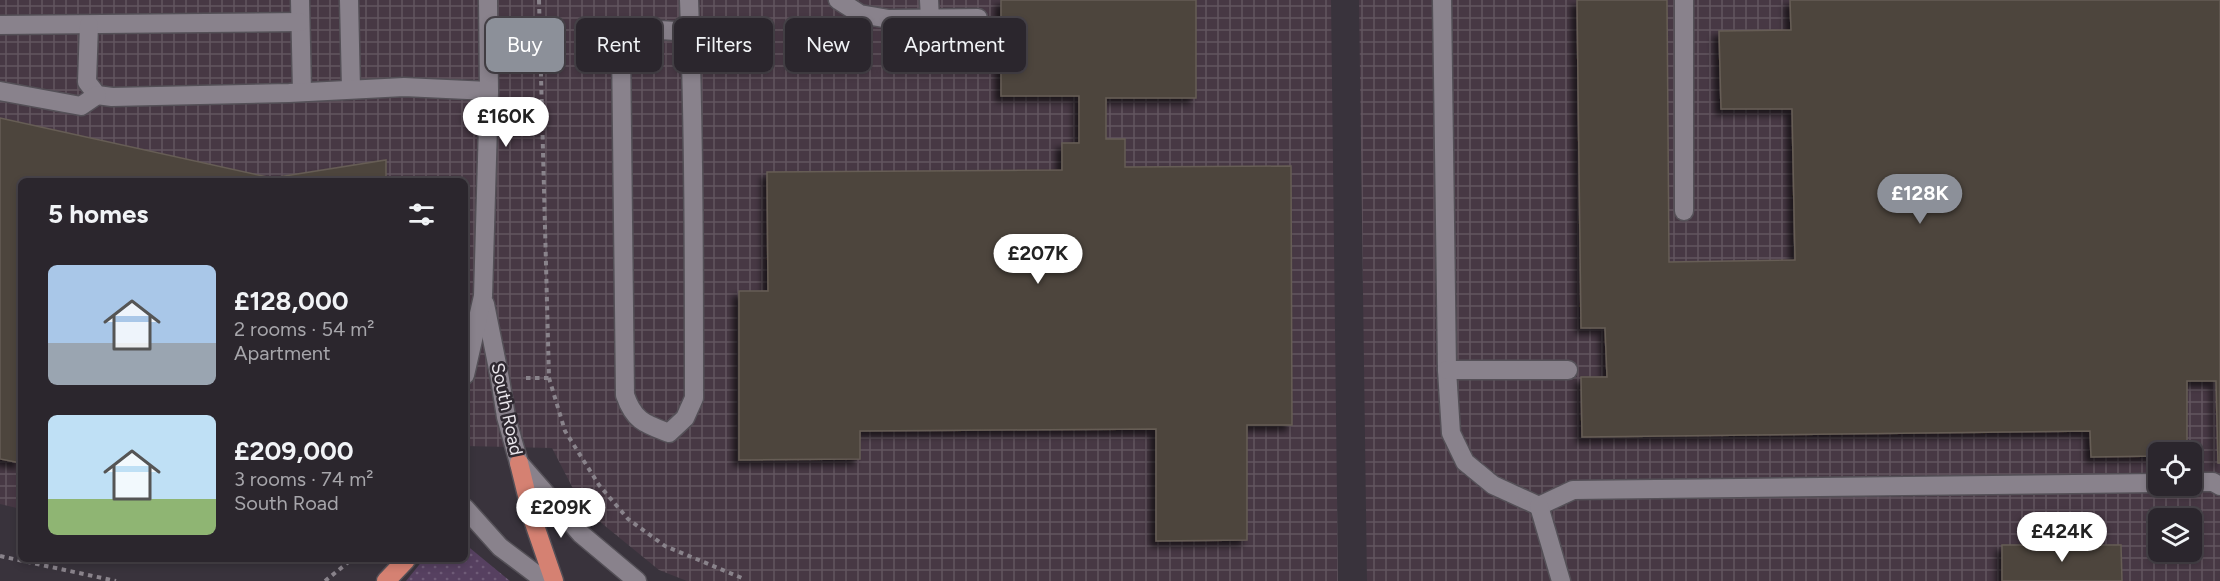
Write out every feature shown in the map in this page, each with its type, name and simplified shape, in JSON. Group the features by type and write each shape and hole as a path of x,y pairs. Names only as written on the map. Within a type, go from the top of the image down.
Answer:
{"highway":[{"path":"519,463 533,520 554,581"},
{"path":"386,581 404,562"}],"street":[{"path":"300,0 302,92"},
{"path":"349,0 351,89"},
{"path":"468,362 483,296 489,91 488,0"},
{"path":"689,0 690,18"},
{"path":"838,0 860,14 883,18"},
{"path":"930,0 930,18"},
{"path":"1442,0 1447,370 1451,433 1465,462 1493,485 1539,506 1561,581"},
{"path":"1684,0 1684,211"},
{"path":"0,25 300,22"},
{"path":"89,25 87,82 97,95"},
{"path":"644,29 691,32 694,398 685,418 669,433 646,424 631,412 625,395 621,44 625,34 644,29"},
{"path":"0,91 81,106 97,95 112,97 404,87 489,91"},
{"name":"South Road","path":"483,296 506,417 519,463 581,534 637,581"},
{"path":"1447,370 1568,370"},
{"path":"2202,482 2212,482 2220,486"},
{"path":"1539,506 1573,490 2148,483"},
{"path":"468,511 500,547 545,581"}],"path":[{"path":"539,0 549,378 565,431 598,485 628,519 665,546 742,578 744,581"},
{"path":"0,556 18,560"},
{"path":"28,562 117,581"},
{"path":"325,581 349,562"}],"shaded area":[{"path":"0,0 1331,0 1338,581 687,581 659,570 583,508 552,448 468,446 468,178 18,178 18,508 0,504"},
{"path":"1359,0 2220,0 2220,581 1367,581"},
{"path":"468,546 510,581 406,581 421,562 468,562"}],"building":[{"path":"1001,0 1196,0 1196,98 1106,98 1106,139 1125,139 1125,167 1291,166 1292,425 1247,425 1247,540 1156,541 1156,429 860,431 860,459 739,460 739,291 768,291 767,172 1062,170 1062,143 1079,143 1079,96 1001,96 1001,72 1026,72 1026,18 1001,18"},
{"path":"1577,0 1667,0 1669,262 1795,260 1792,109 1721,109 1719,31 1791,30 1790,0 2220,0 2220,463 2218,463 2216,381 2187,381 2187,442 2148,442 2148,456 2091,457 2090,431 1582,437 1581,377 1607,377 1605,328 1581,328"},
{"path":"0,118 272,178 18,178 18,462 0,459"},
{"path":"386,160 386,178 272,178"},
{"path":"2002,545 2121,545 2122,581 2002,581"}]}
